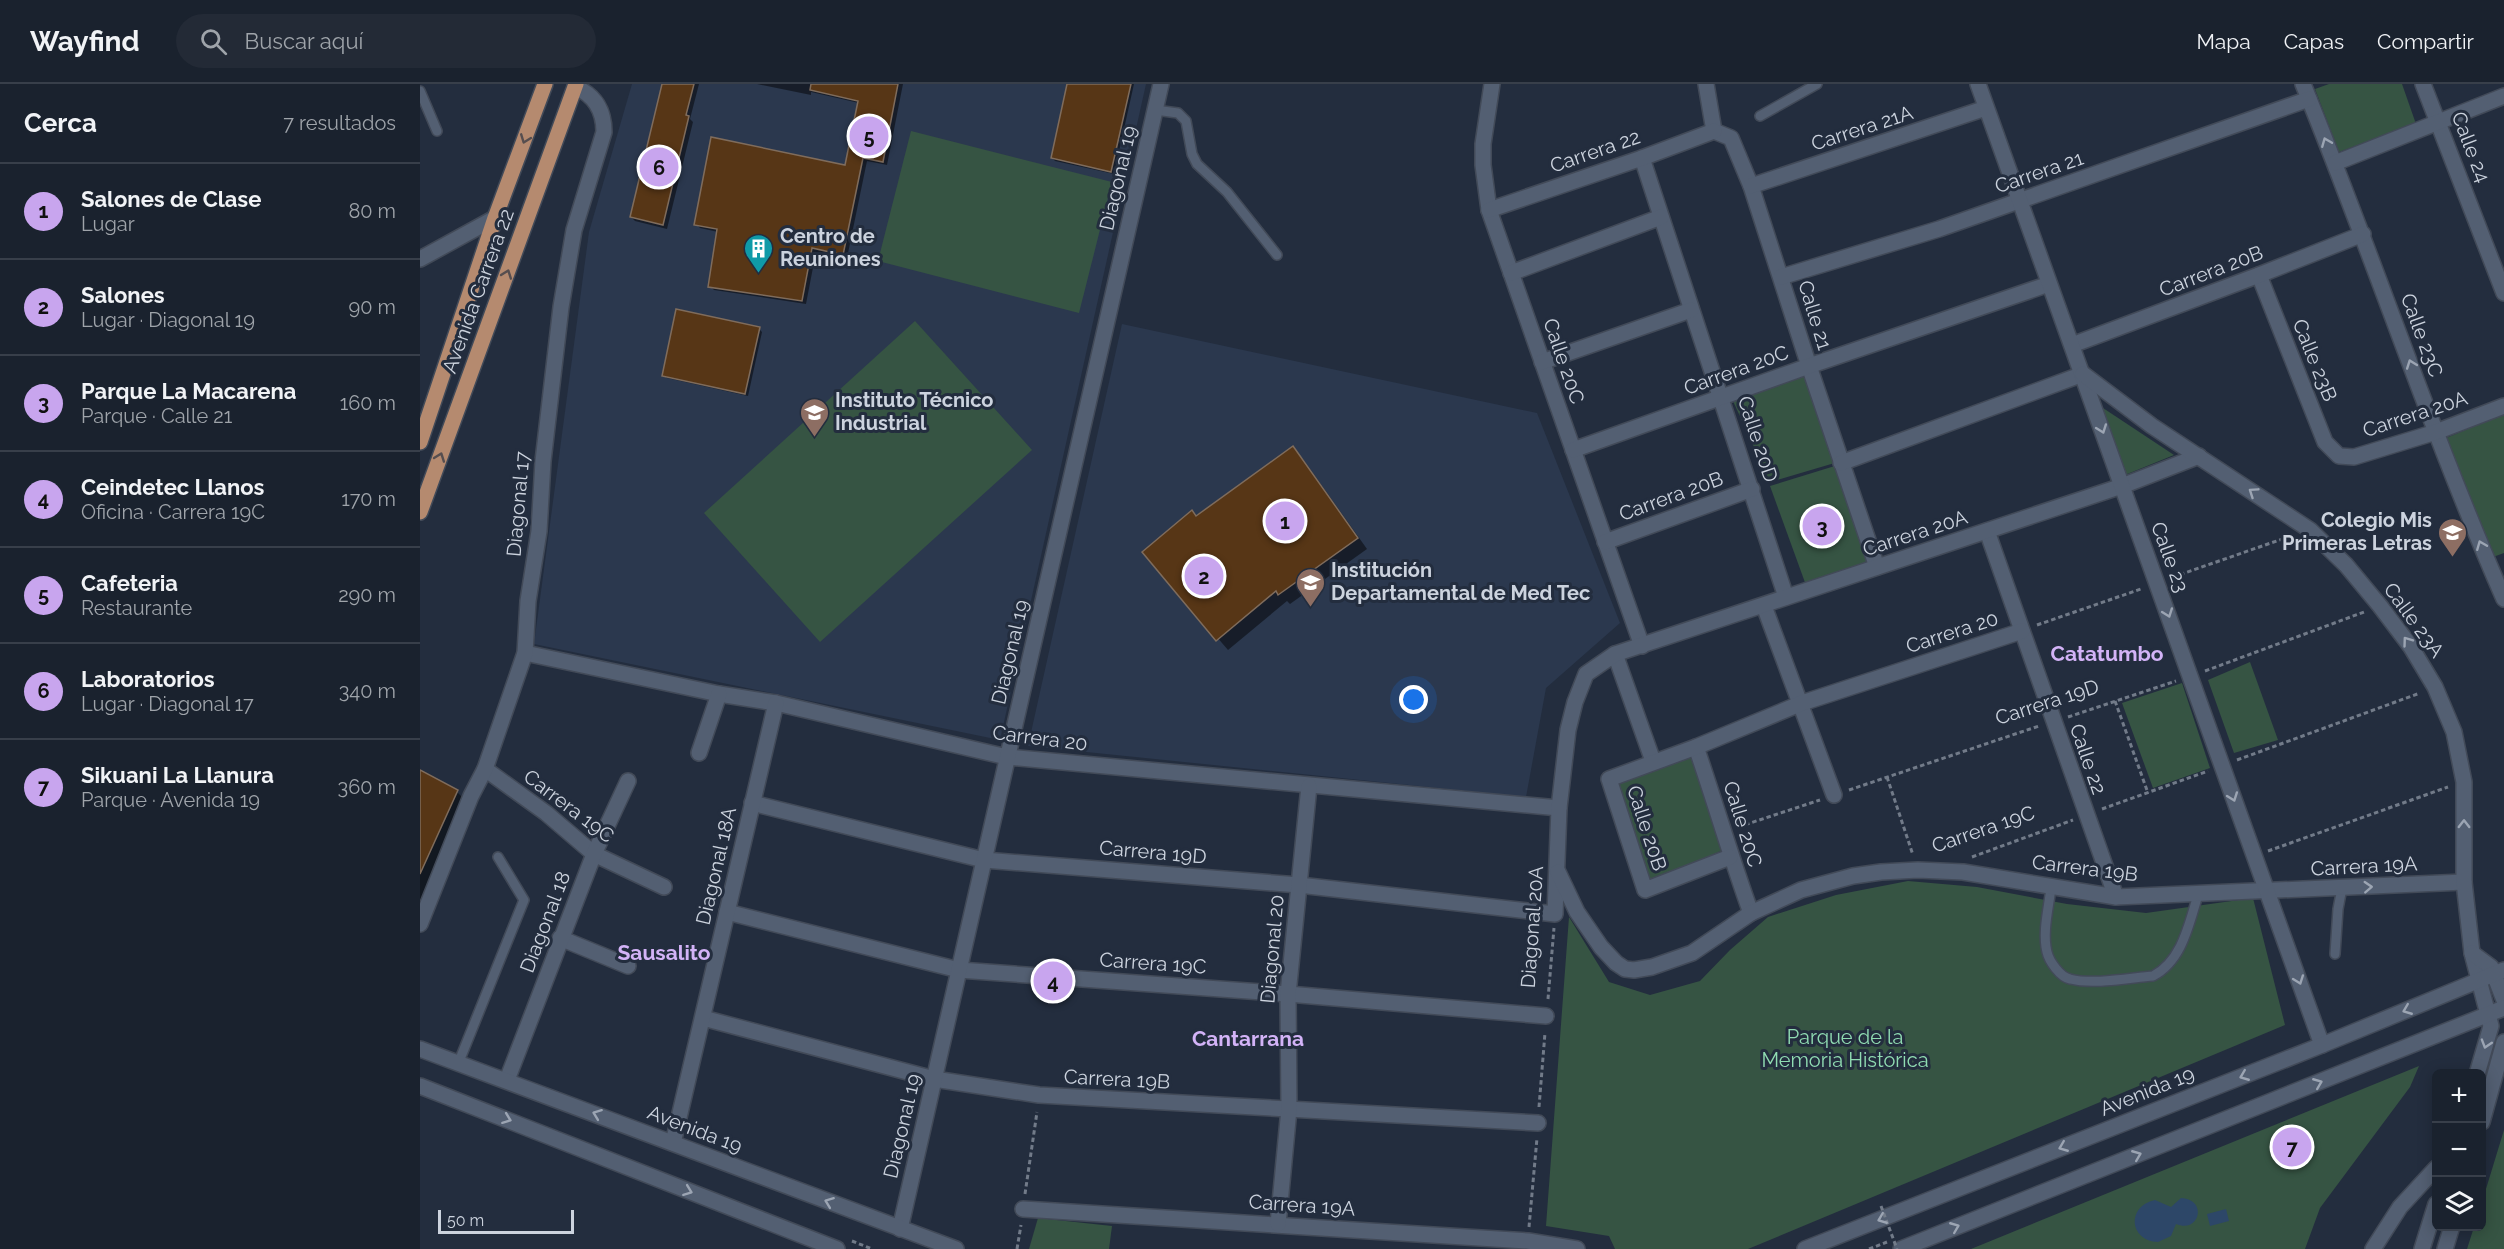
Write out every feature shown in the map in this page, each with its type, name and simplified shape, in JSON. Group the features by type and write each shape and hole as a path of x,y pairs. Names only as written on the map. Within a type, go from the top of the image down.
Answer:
{"main road":[{"name":"Avenida Carrera 22","path":"420,442 495,218 545,84"},
{"name":"Avenida Carrera 22","path":"420,512 576,86"}],"street":[{"name":"Diagonal 19","path":"900,1229 1161,84"},
{"name":"Calle 20C","path":"1492,84 1483,144 1483,165 1489,210 1642,646"},
{"path":"1706,84 1714,130"},
{"name":"Calle 23","path":"1978,84 2322,1045"},
{"name":"Calle 23C","path":"2303,84 2363,234 2436,432 2504,599"},
{"name":"Calle 24","path":"2423,84 2504,294"},
{"name":"Diagonal 17","path":"420,924 471,796 485,769 525,653 528,601 539,531 543,461 561,307 574,230 604,132 603,118 597,105 588,94 576,86"},
{"path":"2335,164 2504,96"},
{"name":"Carrera 21","path":"1781,277 1939,229 2309,99"},
{"name":"Carrera 21A","path":"1751,186 1986,108"},
{"name":"Carrera 22","path":"1489,210 1642,158 1714,130"},
{"name":"Calle 21","path":"1714,130 1731,138 1751,186 1877,567"},
{"name":"Calle 20D","path":"1642,158 1786,597"},
{"path":"420,259 495,218"},
{"path":"1511,273 1661,218"},
{"name":"Carrera 20B","path":"2072,345 2259,276 2363,234"},
{"name":"Calle 23B","path":"2259,276 2325,442 2339,456"},
{"name":"Carrera 20C","path":"1573,450 2049,284"},
{"path":"1542,363 1691,310"},
{"path":"1841,463 2083,374"},
{"name":"Calle 23A","path":"2083,374 2152,426 2310,530 2346,565 2411,647 2435,687 2454,732 2464,782 2464,882 2472,953 2488,1015"},
{"name":"Carrera 20A","path":"2339,456 2354,457 2436,432 2504,406"},
{"name":"Carrera 20A","path":"1642,646 2122,486 2199,456"},
{"name":"Carrera 20B","path":"1605,542 1752,489"},
{"name":"Calle 22","path":"1987,531 2085,816 2116,897"},
{"path":"1764,606 1802,703 1834,795"},
{"name":"Carrera 20","path":"1609,779 1696,747 1802,703 2022,631"},
{"name":"Diagonal 20A","path":"1555,915 1559,808 1568,730 1575,702 1586,674 1615,654 1642,646"},
{"name":"Carrera 20","path":"525,653 719,694 776,703 1007,758 1559,808"},
{"name":"Calle 20B","path":"1615,654 1653,761"},
{"path":"699,753 719,694"},
{"name":"Diagonal 18A","path":"673,1143 776,703"},
{"name":"Calle 20C","path":"1696,747 1725,832 1730,857 1751,913"},
{"name":"Carrera 19C","path":"485,769 546,813 594,854 664,887"},
{"name":"Calle 20B","path":"1609,779 1645,890 1730,857"},
{"name":"Diagonal 18","path":"507,1080 594,854 628,781"},
{"name":"Diagonal 20","path":"1278,1224 1289,1110 1288,994 1309,786"},
{"name":"Carrera 19D","path":"752,803 984,860 1299,885 1555,915"},
{"name":"Carrera 19C","path":"1558,872 1589,930 1616,963 1625,969 1652,967 1692,953 1751,913 1801,890 1827,882 1881,872 1935,870"},
{"name":"Carrera 19B","path":"1935,870 2116,897 2267,892"},
{"name":"Carrera 19A","path":"2267,892 2464,882"},
{"name":"Carrera 19C","path":"727,912 959,970 1546,1016"},
{"path":"561,938 628,966"},
{"path":"2472,953 2500,972 2504,1000"},
{"name":"Avenida 19","path":"1805,1249 2322,1045 2500,972"},
{"path":"1899,1249 2504,1008"},
{"path":"2478,1069 2491,1026 2488,1015"},
{"name":"Carrera 19B","path":"703,1018 934,1079 1039,1095 1538,1123"},
{"path":"2486,1105 2504,1042"},
{"name":"Avenida 19","path":"420,1049 956,1249"},
{"path":"420,1086 837,1249"},
{"path":"2373,1249 2400,1208 2432,1172"},
{"name":"Carrera 19A","path":"1023,1209 1528,1241 1577,1249"},
{"path":"2422,1249 2432,1217"},
{"path":"2445,1249 2451,1231"}],"lane":[{"path":"1760,116 1817,84"},
{"path":"420,91 437,131"},
{"path":"1155,110 1178,113 1186,121 1192,154 1197,164 1227,192 1277,255"},
{"path":"458,1064 524,900 498,857"},
{"path":"2051,887 2046,930 2047,952 2055,968 2067,979 2086,980 2153,976 2163,971 2172,963 2188,929 2198,894"},
{"path":"2335,954 2342,888"}],"path":[{"name":"Carrera 20","path":"2022,631 2310,530"},
{"name":"Carrera 19D","path":"1725,832 2190,676 2380,606"},
{"name":"Carrera 19C","path":"1968,858 2435,687"},
{"path":"2115,701 2148,793"},
{"path":"1887,777 1918,870"},
{"path":"2254,856 2464,782"},
{"name":"Diagonal 20A","path":"1528,1241 1555,915"},
{"path":"1017,1249 1039,1095"},
{"path":"1881,1206 1899,1249"}],"shaded area":[{"name":"Instituto Técnico Industrial","path":"632,84 1146,84 1000,740 534,644 589,232"},
{"path":"1122,324 1537,413 1620,623 1546,688 1526,797 1028,746"},
{"path":"2181,1198 2190,1200 2198,1209 2198,1215 2191,1224 2184,1226 2176,1224 2171,1236 2158,1242 2141,1236 2135,1223 2139,1209 2155,1200 2171,1207"},
{"path":"2226,1209 2229,1221 2210,1226 2207,1214"}],"green space":[{"path":"2329,84 2402,84 2416,124 2339,152 2315,89"},
{"path":"911,131 1112,182 1079,313 878,261"},
{"path":"915,321 1032,450 820,642 704,513"},
{"path":"1805,374 1838,462 1770,482 1733,401"},
{"path":"2100,406 2174,455 2120,477"},
{"path":"2504,414 2504,553 2493,557 2446,438"},
{"path":"1838,465 1873,566 1807,588 1770,486"},
{"path":"2250,662 2278,740 2234,753 2208,680"},
{"path":"2182,683 2210,768 2153,788 2122,703"},
{"path":"1696,752 1723,850 1645,885 1614,782"},
{"name":"Parque de la Memoria Histórica","path":"1908,881 1977,887 2067,904 2146,913 2253,898 2285,1025 1748,1249 1615,1249 1609,1236 1546,1226 1569,917 1609,982 1650,995 1700,981 1730,950 1768,917 1836,895"},
{"path":"2419,1066 2410,1087 2320,1208 2305,1249 1971,1249"},
{"path":"2504,1130 2504,1249 2467,1249 2473,1231 2486,1231 2486,1189"},
{"path":"1038,1218 1112,1226 1109,1249 1029,1249"}],"building":[{"path":"662,84 694,84 686,115 689,116 663,225 630,217"},
{"path":"811,84 898,84 883,162 863,158 843,255 812,248 802,301 708,287 717,229 694,225 711,137 845,165 858,101 810,90"},
{"path":"1067,84 1131,84 1111,172 1051,158"},
{"path":"676,309 760,327 745,394 662,376"},
{"path":"1293,446 1358,538 1278,595 1276,591 1216,641 1142,552 1192,510 1196,516"},
{"path":"420,770 458,790 420,874"}],"place":[{"name":"Cafeteria","path":"869,136"},
{"name":"Laboratorios","path":"659,167"},
{"name":"Centro de Reuniones","path":"759,274"},
{"name":"Instituto Técnico Industrial","path":"814,438"},
{"name":"Salones de Clase","path":"1285,521"},
{"name":"Parque La Macarena","path":"1822,526"},
{"name":"Colegio Mis Primeras Letras","path":"2453,558"},
{"name":"Salones","path":"1204,576"},
{"name":"Institución Departamental de Med Tec","path":"1310,608"},
{"name":"Ceindetec Llanos","path":"1053,981"},
{"name":"Sikuani La Llanura","path":"2292,1147"}],"district":[{"name":"Catatumbo","path":"2107,653"},
{"name":"Sausalito","path":"664,952"},
{"name":"Cantarrana","path":"1248,1038"}]}
